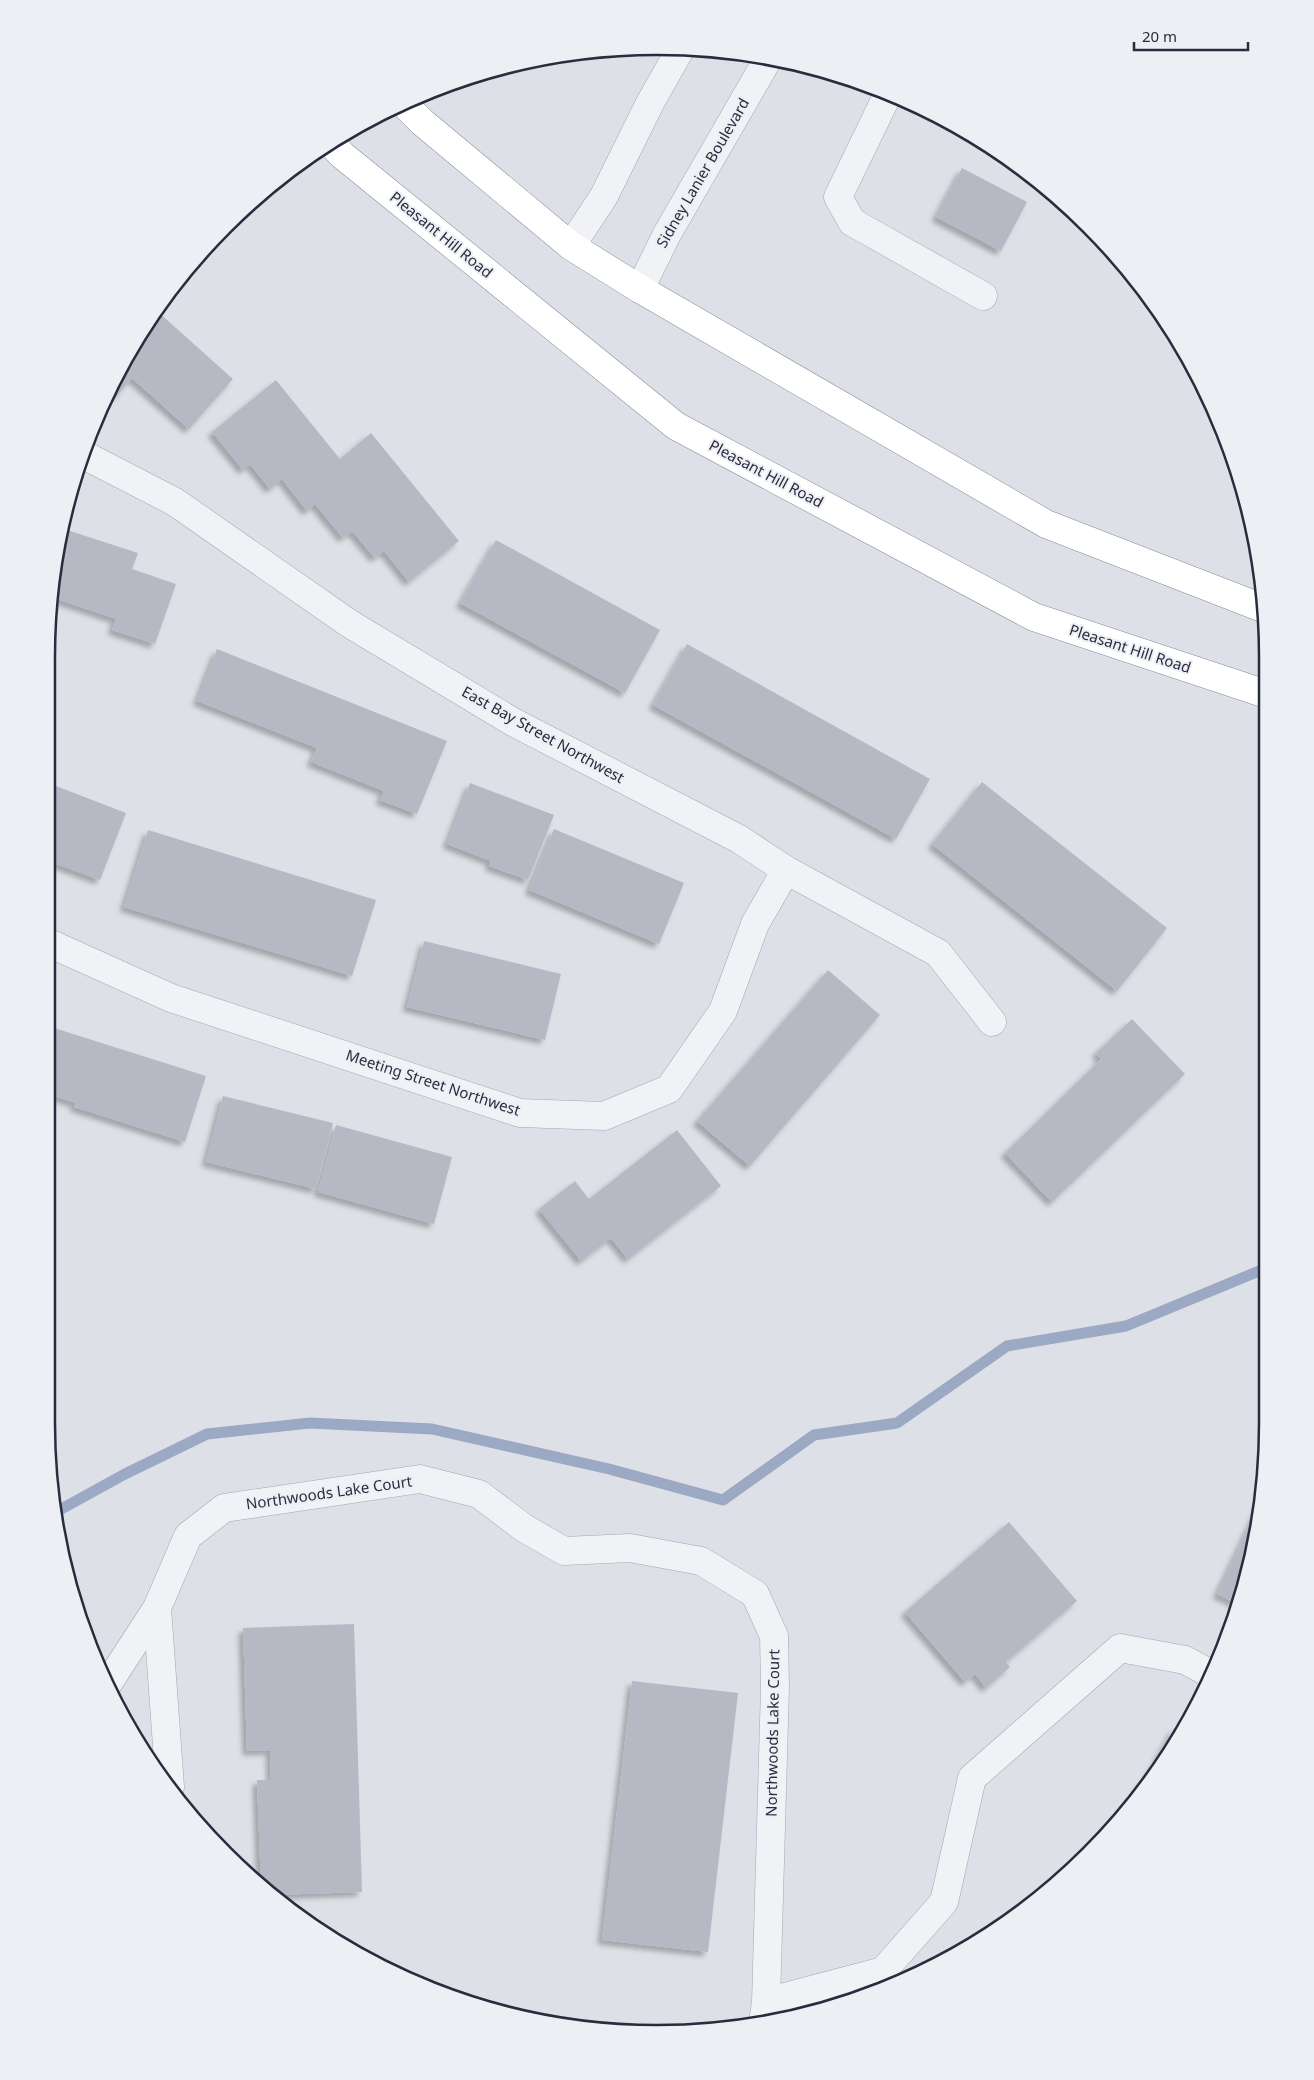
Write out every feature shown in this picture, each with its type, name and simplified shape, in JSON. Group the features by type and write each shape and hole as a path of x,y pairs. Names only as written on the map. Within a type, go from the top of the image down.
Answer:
{"highway":[{"path":"409,109 571,246 640,289 1046,524 1257,606"},
{"name":"Pleasant Hill Road","path":"336,148 676,426 1034,617 1259,692"}],"street":[{"path":"571,246 604,196 650,103 677,56"},
{"name":"Sidney Lanier Boulevard","path":"640,289 667,234 764,65"},
{"path":"885,100 838,197 852,222 982,296"},
{"name":"East Bay Street Northwest","path":"89,458 174,502 350,624 513,722 739,839 786,870 938,953 992,1022"},
{"name":"Meeting Street Northwest","path":"55,945 171,998 520,1113 604,1116 669,1089 723,1011 756,924 786,870"},
{"name":"Northwoods Lake Court","path":"112,1678 157,1608 188,1536 224,1508 420,1479 479,1494 524,1528 564,1551 630,1548 701,1561 755,1594 774,1636 776,1687 764,2013"},
{"name":"Northwoods Lake Court","path":"157,1608 169,1775"},
{"path":"764,2013 883,1971 944,1902 972,1778 1120,1648 1184,1660 1205,1671"}],"building":[{"path":"962,168 1027,202 1001,251 936,217"},
{"path":"162,315 233,379 189,429 132,378 117,396 115,395 117,391 136,356"},
{"path":"276,380 340,459 371,433 459,541 409,582 384,551 375,558 352,531 343,538 315,504 307,511 282,479 270,489 250,464 243,470 212,432"},
{"path":"69,531 138,553 132,569 176,584 155,644 112,630 116,619 58,599"},
{"path":"496,540 660,630 625,693 460,603"},
{"path":"687,644 930,779 896,839 653,705"},
{"path":"217,649 447,741 417,814 380,800 384,791 311,762 317,748 197,701"},
{"path":"982,782 1167,928 1117,991 932,844"},
{"path":"470,783 554,815 528,880 489,866 491,861 447,844"},
{"path":"55,786 126,813 100,880 55,863"},
{"path":"554,829 684,883 659,944 529,890"},
{"path":"148,830 376,900 352,976 124,907"},
{"path":"424,941 561,974 545,1040 407,1007"},
{"path":"828,970 880,1015 750,1166 697,1121"},
{"path":"1132,1019 1185,1074 1052,1202 1005,1153 1101,1059 1096,1053"},
{"path":"55,1028 206,1076 185,1142 74,1107 76,1103 55,1096"},
{"path":"223,1096 333,1123 316,1189 206,1162"},
{"path":"336,1125 452,1157 434,1224 318,1192"},
{"path":"677,1130 721,1186 628,1259 611,1238 581,1261 539,1209 575,1181 589,1199"},
{"path":"1009,1522 1077,1601 1006,1662 1010,1667 986,1688 975,1674 965,1682 905,1612"},
{"path":"1250,1525 1232,1601 1217,1594"},
{"path":"354,1624 362,1892 283,1895 261,1877 257,1780 271,1780 270,1750 247,1751 243,1628"},
{"path":"632,1681 738,1693 708,1952 602,1940"},
{"path":"1174,1728 1175,1729 1160,1754"}],"waterway":[{"path":"61,1509 125,1474 207,1434 310,1423 432,1429 609,1469 723,1500 814,1435 897,1423 1007,1346 1126,1326 1259,1271"}]}
